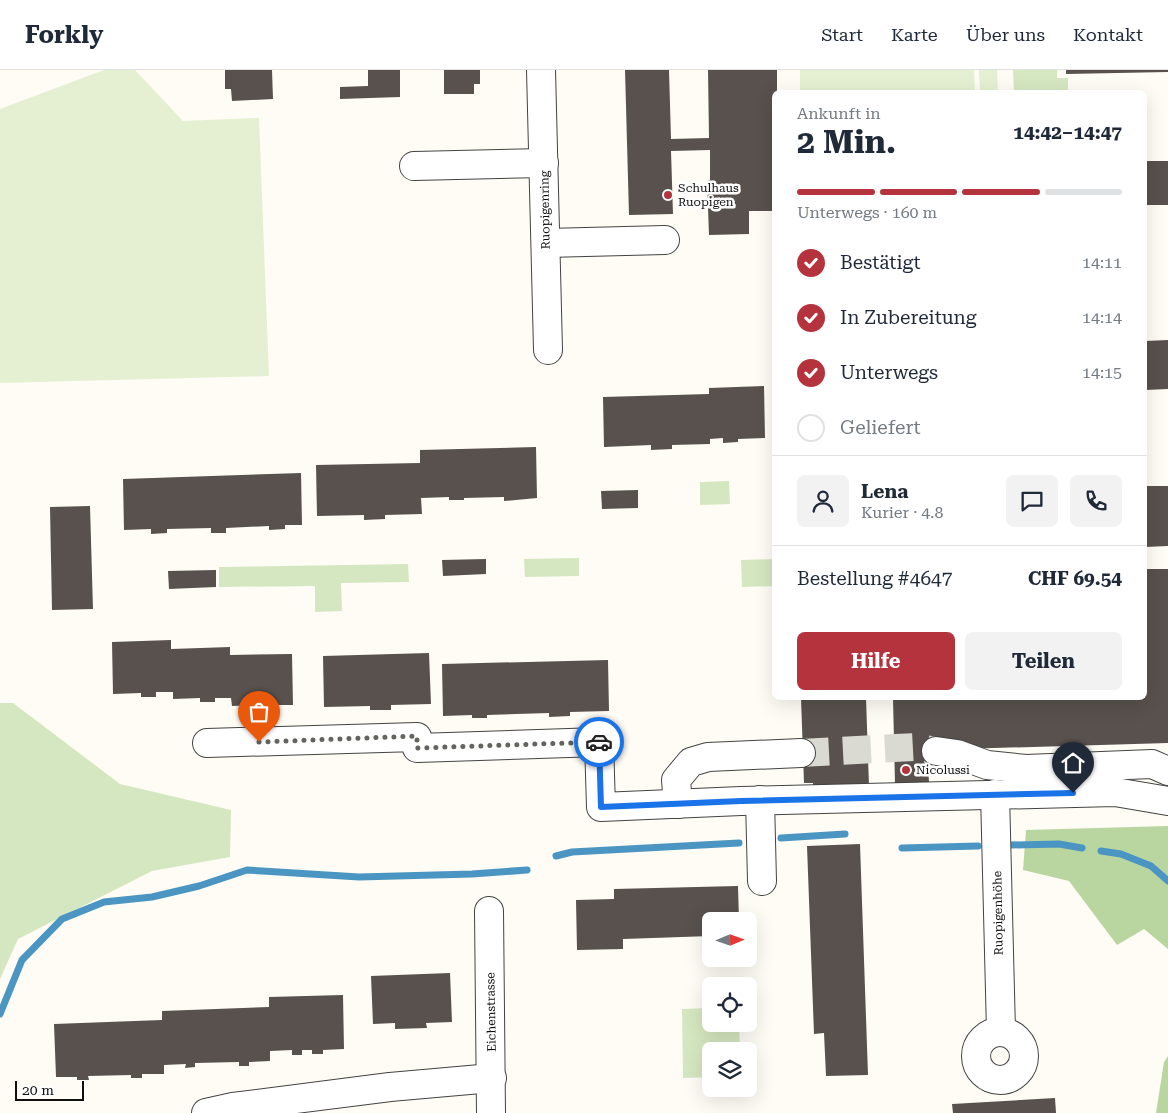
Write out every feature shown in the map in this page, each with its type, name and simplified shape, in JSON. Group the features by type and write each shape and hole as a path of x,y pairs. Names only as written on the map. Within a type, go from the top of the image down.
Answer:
{"street":[{"name":"Ruopigenring","path":"541,70 548,350"},
{"path":"414,166 544,163"},
{"path":"546,242 665,240"},
{"path":"207,743 417,736 417,748 599,742 601,807 760,800 1115,792 1168,801"},
{"path":"936,751 957,754 987,765 1006,767 1152,764 1168,771"},
{"path":"678,804 676,780 691,762 708,757 801,753"},
{"name":"Ruopigenhöhe","path":"995,794 1001,1031"},
{"path":"760,800 762,881"},
{"name":"Eichenstrasse","path":"489,912 492,1113"},
{"path":"206,1113 233,1107 390,1087 492,1078"}],"green space":[{"path":"104,70 135,70 183,121 259,118 269,376 0,383 0,109"},
{"path":"800,70 974,70 975,90 800,90"},
{"path":"979,70 997,70 998,90 980,90"},
{"path":"1013,70 1057,70 1057,78 1068,78 1068,90 1014,90"},
{"path":"729,481 730,504 700,505 700,482"},
{"path":"579,558 579,576 525,577 524,559"},
{"path":"772,559 772,586 742,587 741,560"},
{"path":"408,564 409,582 341,583 342,611 315,612 315,586 219,587 219,567"},
{"path":"0,703 13,703 120,784 231,810 230,857 152,871 18,939 0,979"},
{"path":"1168,826 1168,949 1144,929 1117,945 1069,881 1023,870 1026,830"},
{"path":"702,1008 702,1032 739,1032 740,1042 702,1042 702,1077 683,1078 682,1009"},
{"path":"1168,1056 1168,1113 1156,1113 1164,1062"}],"building":[{"path":"225,70 272,70 273,99 232,101 231,89 225,89"},
{"path":"368,70 400,70 400,97 340,99 340,87 368,86"},
{"path":"444,70 480,70 480,84 474,84 474,94 444,94"},
{"path":"625,70 669,70 671,139 709,138 708,70 777,70 777,90 772,90 772,211 749,211 749,234 709,235 707,181 710,180 710,150 671,151 673,214 629,215"},
{"path":"1066,70 1168,70 1168,72 1066,74"},
{"path":"1147,161 1168,161 1168,205 1147,205"},
{"path":"1168,340 1168,389 1147,390 1147,341"},
{"path":"764,386 765,438 738,439 738,442 723,443 723,438 710,439 710,444 672,445 672,449 651,450 651,445 604,447 603,397 709,394 709,388"},
{"path":"536,447 537,498 504,501 504,497 464,498 464,500 449,500 449,497 421,498 422,514 385,515 385,519 364,520 364,515 317,516 316,465 420,463 420,450"},
{"path":"301,473 302,525 285,525 285,529 269,530 269,526 226,528 226,533 211,533 211,528 167,529 167,533 151,534 151,529 124,530 123,479"},
{"path":"1147,486 1168,486 1168,546 1147,547"},
{"path":"638,490 638,508 602,509 601,491"},
{"path":"90,506 93,609 52,610 50,507"},
{"path":"486,559 486,574 443,576 442,560"},
{"path":"1147,569 1168,569 1168,743 927,750 929,782 895,784 893,700 1147,700"},
{"path":"216,570 216,587 169,589 168,571"},
{"path":"171,640 171,649 230,647 230,655 292,654 293,705 275,705 275,709 259,710 259,705 232,706 231,698 215,698 215,702 200,702 200,698 173,699 173,692 156,692 156,697 141,697 141,693 113,694 112,642"},
{"path":"429,653 431,704 391,705 391,710 370,710 370,706 324,707 323,656"},
{"path":"608,660 609,711 570,712 570,716 549,717 549,713 487,715 487,718 472,718 472,715 443,716 442,664"},
{"path":"801,700 866,700 869,786 813,787 813,783 804,783"},
{"path":"860,844 868,1075 826,1076 824,1033 814,1034 807,846"},
{"path":"738,886 739,912 702,912 702,936 623,939 623,949 577,950 576,900 614,899 614,889"},
{"path":"450,973 452,1022 426,1023 427,1028 395,1029 395,1023 373,1024 371,976"},
{"path":"343,995 344,1049 323,1050 323,1054 312,1054 312,1050 302,1050 302,1055 292,1055 292,1050 270,1051 270,1061 249,1062 249,1066 239,1066 239,1062 195,1063 195,1067 185,1068 186,1064 164,1065 164,1074 142,1074 142,1078 131,1078 131,1075 88,1076 89,1080 77,1080 77,1077 56,1077 54,1024 162,1020 162,1011 269,1007 269,997"},
{"path":"1055,1098 1056,1113 953,1113 952,1104"}],"waterway":[{"path":"781,838 845,834"},
{"path":"556,856 572,852 739,843"},
{"path":"1011,845 1059,844 1082,848"},
{"path":"902,848 978,846"},
{"path":"1101,851 1121,854 1151,866 1168,881"},
{"path":"0,1014 22,960 62,919 104,902 152,897 199,886 247,870 359,877 472,874 527,870"}],"tunnel":[{"path":"801,753 915,747 936,751"}],"way so far":[{"path":"259,742 417,736 417,748 599,742"}],"place":[{"name":"Schulhaus Ruopigen","path":"668,195"},
{"name":"Nicolussi","path":"906,770"}],"route":[{"path":"599,742 601,807 741,801 1073,793"}]}
